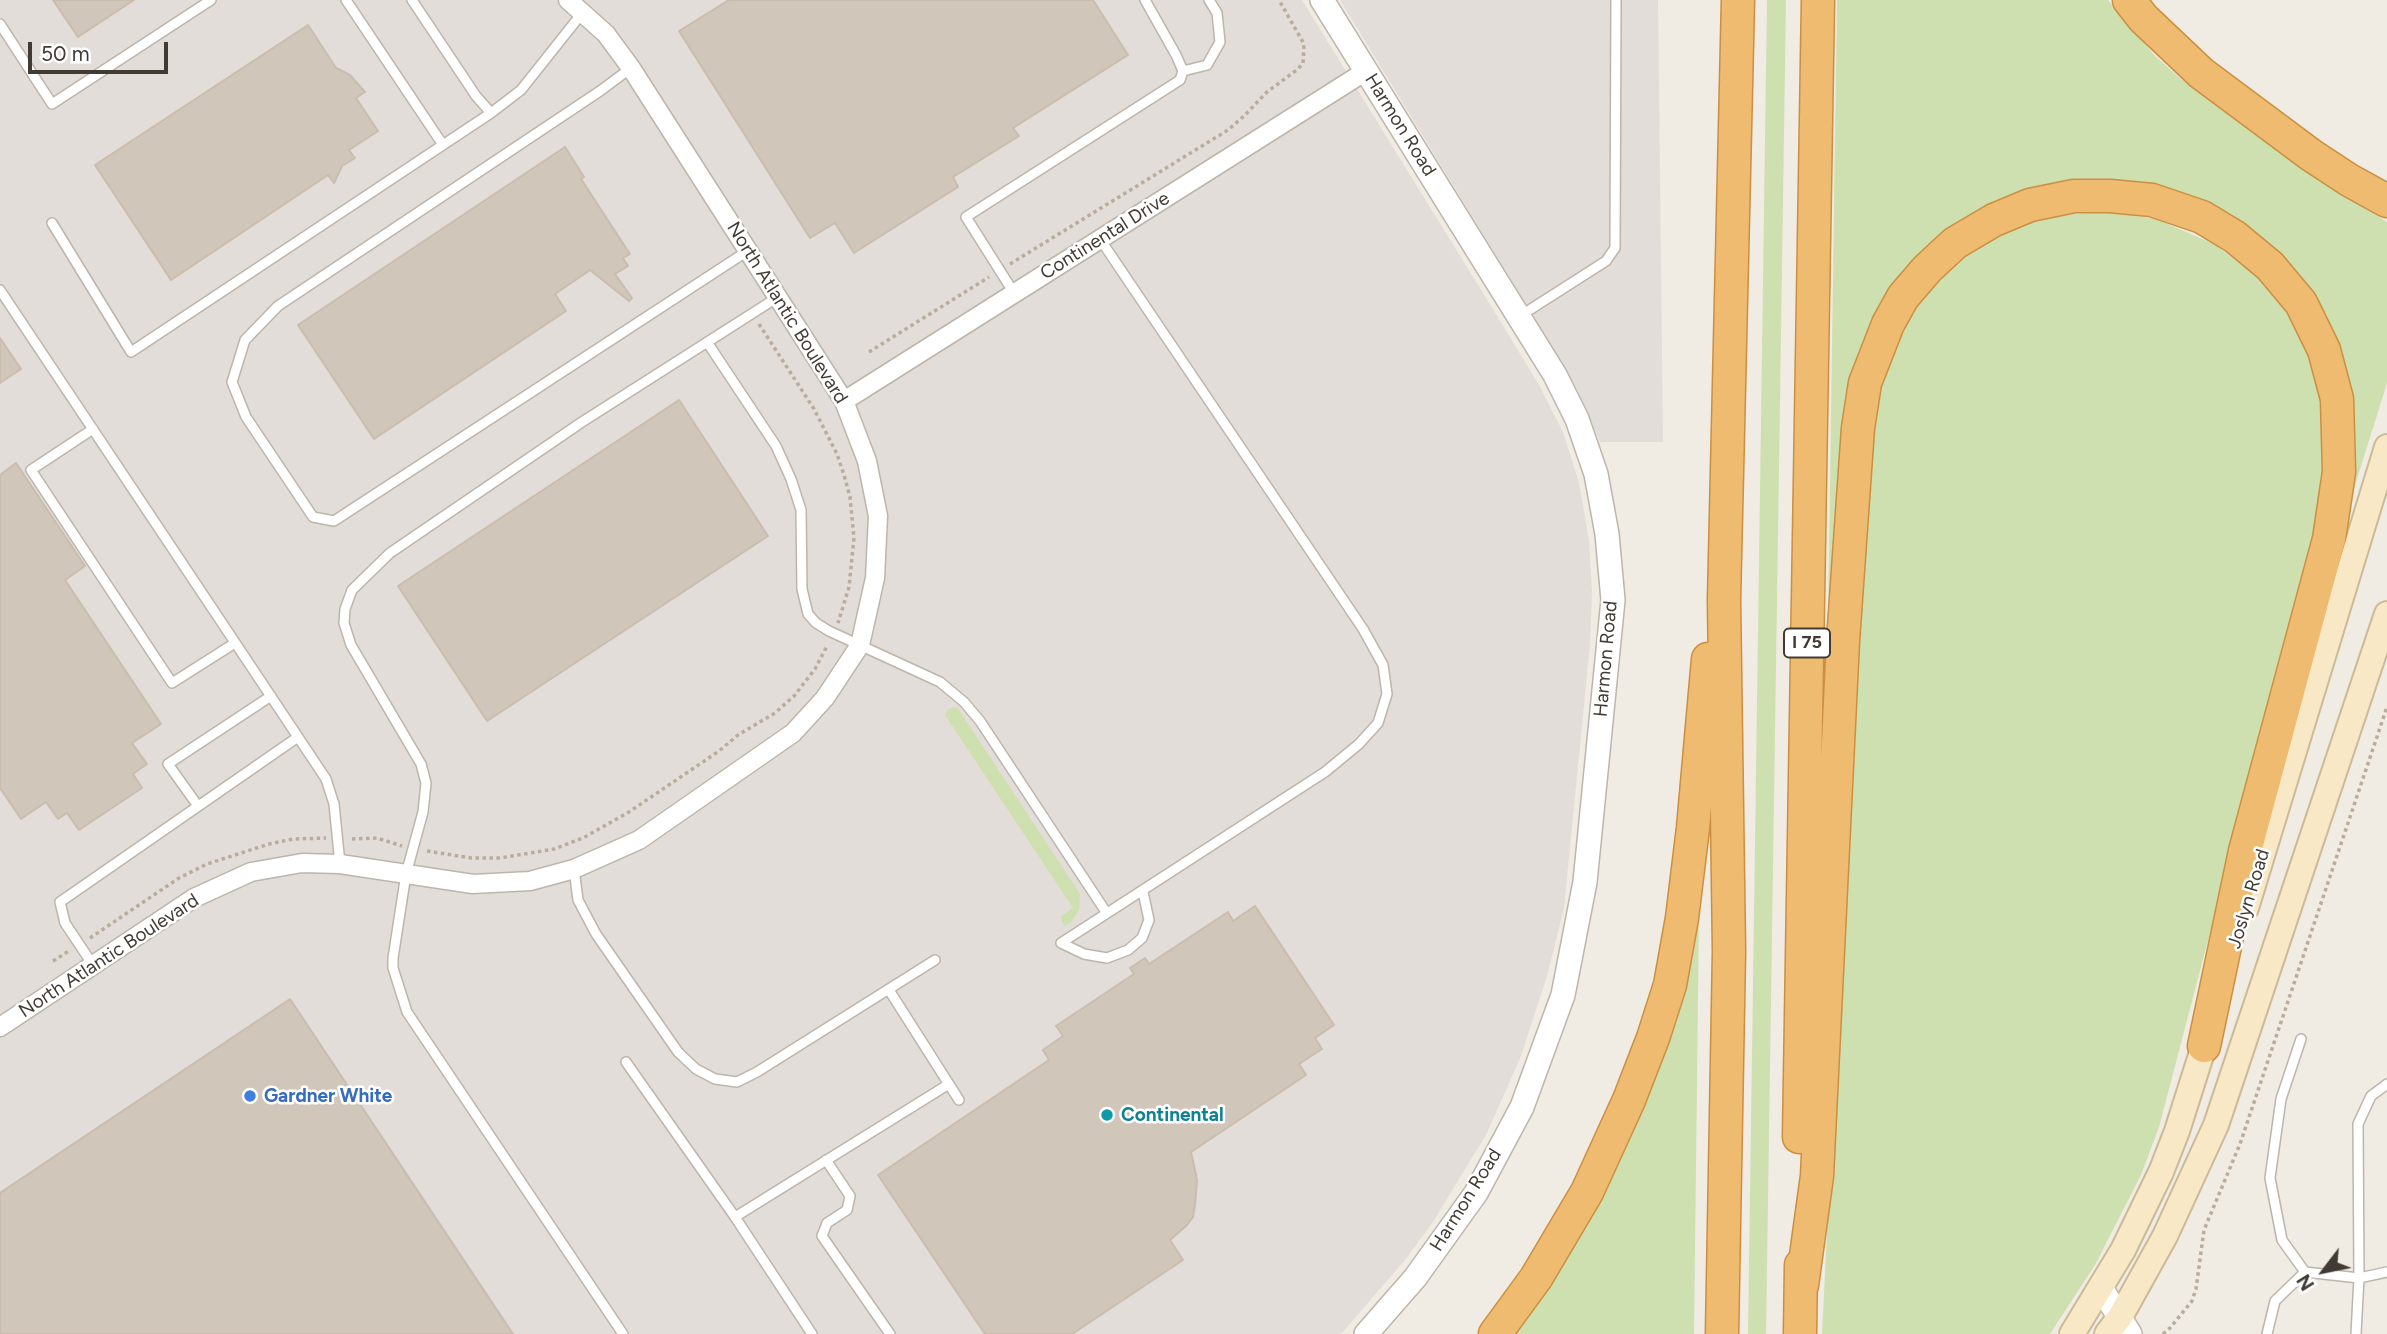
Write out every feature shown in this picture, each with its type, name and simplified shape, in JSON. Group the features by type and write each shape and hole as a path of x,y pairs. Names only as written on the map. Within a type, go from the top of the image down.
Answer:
{"highway":[{"path":"1722,1334 1729,951 1724,600 1738,0"},
{"name":"I 75","path":"1800,1334 1802,1285 1799,1135 1818,0"},
{"path":"2129,0 2173,48 2221,89 2311,155 2387,201"},
{"path":"1802,1285 1817,1176 1843,641 1858,428 1865,383 1883,334 1903,297 1927,269 1955,243 2030,205 2074,196 2152,200 2202,217 2235,237 2270,266 2301,303 2324,350 2337,399 2339,472 2329,538 2245,851 2204,1046"},
{"path":"1495,1334 1536,1278 1587,1192 1629,1100 1670,985 1682,918 1693,828 1708,650 1724,600"}],"main road":[{"name":"Joslyn Road","path":"2072,1334 2123,1250 2177,1132 2387,447"},
{"name":"Joslyn Road","path":"2119,1328 2171,1225 2216,1125 2387,614"}],"street":[{"name":"North Atlantic Boulevard","path":"0,1027 194,898 251,872 302,863 340,864 472,884 530,881 574,869 639,840 793,733 825,698 860,646 875,578 878,516 867,461 844,401 631,68 606,34 568,0"},
{"name":"Harmon Road","path":"1322,0 1555,375 1577,419 1596,474 1607,534 1613,600 1585,883 1563,995 1521,1107 1476,1193 1415,1278 1366,1334"},
{"name":"Continental Drive","path":"844,401 1366,71"},
{"path":"2101,1288 2119,1328"}],"lane":[{"path":"0,24 52,104 211,0"},
{"path":"346,0 443,145"},
{"path":"412,0 476,96 491,113"},
{"path":"1014,293 966,217 1180,80 1183,71 1145,0"},
{"path":"1183,71 1207,65 1220,42 1217,13 1209,0"},
{"path":"1518,316 1606,261 1615,248 1616,0"},
{"path":"52,223 131,352 491,113 521,90 583,12"},
{"path":"631,68 278,306 246,340 233,382 246,417 313,517 334,521 749,250"},
{"path":"1100,239 1363,629 1383,665 1387,694 1378,723 1359,744 1325,772 1061,943 1084,954 1107,958 1128,950 1142,938 1149,920 1143,892"},
{"path":"0,290 326,779 334,804 340,864"},
{"path":"623,1334 407,1012 393,968 406,874 423,812 426,783 421,764 351,645 344,623 345,610 352,590 390,553 582,422 778,297"},
{"path":"707,342 776,446 791,478 800,510 802,589 808,614 816,623 833,633 940,682 964,702 1105,912"},
{"path":"93,429 31,470 172,683 236,643"},
{"path":"198,806 168,764 271,696"},
{"path":"93,965 65,923 60,902 298,737"},
{"path":"574,869 578,900 596,934 678,1052 696,1069 715,1079 737,1082 757,1072 935,960"},
{"path":"888,990 959,1100"},
{"path":"2301,1039 2281,1100 2270,1178 2282,1240 2305,1272 2359,1278 2387,1272"},
{"path":"626,1062 735,1217 812,1334"},
{"path":"735,1217 949,1084"},
{"path":"2356,1334 2359,1278 2358,1124 2371,1096 2387,1084"},
{"path":"826,1160 850,1196 847,1210 827,1223 822,1236 890,1334"},
{"path":"2267,1334 2275,1301 2305,1272"}],"path":[{"path":"869,352 1228,130 1266,92 1303,63 1304,44 1279,0"},
{"path":"53,961 179,878 207,864 269,844 313,837 377,838 413,848 471,858 500,858 554,849 583,838 629,812 719,751 738,735 775,713 794,696 815,669 833,633 849,587 853,559 853,519 837,454 824,427 752,314"},
{"path":"2163,1334 2192,1301 2204,1230 2241,1144 2387,707"}],"shaded area":[{"path":"0,0 1302,0 1539,385 1563,432 1579,483 1589,540 1592,593 1590,644 1564,908 1547,976 1521,1056 1487,1133 1433,1222 1405,1260 1341,1334 0,1334"},
{"path":"1340,0 1658,0 1663,442 1600,442 1577,389"}],"green space":[{"path":"1767,0 1786,0 1766,1334 1748,1334"},
{"path":"1837,0 2108,0 2155,56 2182,80 2262,138 2387,222 2387,383 2352,495 2346,492 2350,460 2273,258 2080,187 1894,291 1832,621 1828,621"},
{"path":"2109,212 2156,219 2214,244 2255,275 2288,315 2312,362 2324,410 2324,472 2318,521 2159,1127 2141,1175 2095,1265 2050,1334 1822,1334 1852,726 1877,381 1915,305 1932,285 1967,254 2011,229 2035,221 2057,215"},
{"path":"957,707 1080,894 1079,910 1065,926 1060,917 1073,908 945,715 948,709"},
{"path":"1694,913 1699,913 1694,1334 1510,1334"}],"building":[{"path":"53,0 134,0 78,37"},
{"path":"729,0 1093,0 1128,55 1013,128 1019,136 953,177 958,187 854,253 835,223 810,238 679,31"},
{"path":"308,25 336,68 350,75 365,92 356,98 378,131 349,150 355,158 342,166 334,183 328,175 171,280 95,165"},
{"path":"565,147 584,177 581,179 630,254 623,258 628,266 615,274 632,298 629,301 590,270 555,294 566,311 374,439 298,325"},
{"path":"0,338 21,369 0,383"},
{"path":"679,400 768,536 487,721 398,586"},
{"path":"16,463 85,566 65,580 161,724 132,743 147,764 133,774 142,788 79,830 67,813 58,819 46,802 21,819 0,788 0,475"},
{"name":"Continental","path":"1255,906 1334,1025 1315,1038 1322,1049 1299,1064 1306,1075 1191,1152 1197,1180 1193,1217 1170,1240 1183,1260 1072,1334 985,1334 878,1175 1049,1060 1043,1050 1063,1036 1056,1026 1134,974 1130,968 1145,958 1149,964 1228,912 1233,921"},
{"name":"Gardner White","path":"290,999 513,1334 0,1334 0,1193"}],"place":[{"name":"Gardner White","path":"250,1096"},
{"name":"Continental","path":"1107,1115"}]}
